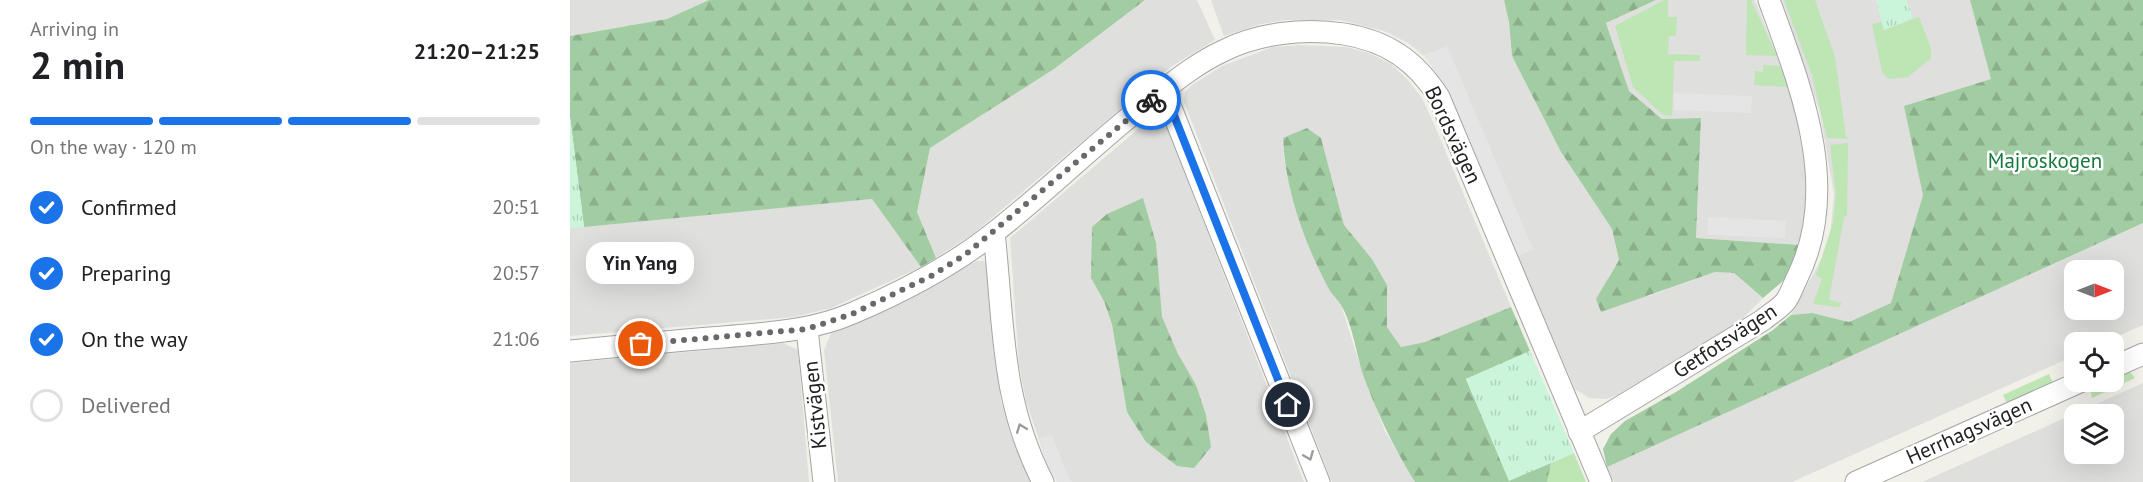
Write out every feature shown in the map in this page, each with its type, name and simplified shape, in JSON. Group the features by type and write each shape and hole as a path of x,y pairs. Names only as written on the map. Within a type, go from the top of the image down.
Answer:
{"street":[{"name":"Getfotsvägen","path":"1579,432 1764,320 1785,302 1810,251 1818,215 1812,142 1801,91 1769,0"},
{"name":"Bordsvägen","path":"570,351 807,329 852,314 931,276 966,254 1164,90 1194,67 1224,50 1253,39 1280,34 1307,32 1348,35 1384,44 1401,54 1426,78 1438,97 1601,482"},
{"path":"1164,90 1319,482"},
{"path":"994,233 1006,372 1014,411 1043,482"},
{"name":"Kistvägen","path":"807,329 824,482"},
{"path":"2124,363 2143,354"},
{"name":"Herrhagsvägen","path":"1856,482 2064,389"}],"shaded area":[{"path":"570,0 709,0 667,19 570,36"},
{"path":"1145,0 1197,0 1215,40 1172,66 974,233 936,258 917,212 930,148 1054,69"},
{"path":"1211,0 1504,0 1509,22 1512,56 1561,152 1612,229 1619,260 1608,277 1649,296 1715,272 1734,273 1763,298 1739,322 1617,395 1606,399 1589,398 1575,389 1518,256 1533,249 1432,52 1424,56 1408,43 1384,31 1341,20 1286,20 1261,24 1224,36"},
{"path":"1656,0 1755,0 1790,89 1805,164 1806,213 1800,245 1696,238 1701,118 1662,119 1629,91 1606,23"},
{"path":"1782,0 1970,0 1991,79 1905,106 1923,195 1891,303 1849,322 1812,313 1791,315 1823,256 1830,236 1834,194 1820,113"},
{"path":"1300,45 1346,47 1369,53 1391,64 1407,79 1422,98 1434,124 1511,307 1425,342 1401,347 1387,327 1387,285 1372,259 1344,225 1321,138 1307,128 1283,139 1284,159 1291,191 1309,246 1331,293 1341,305 1363,375 1385,431 1415,482 1332,482 1184,102 1185,92 1192,85 1222,66 1273,47"},
{"path":"1447,46 1533,249 1518,256 1447,88 1424,56"},
{"path":"1674,93 1752,96 1751,113 1674,110"},
{"path":"1150,119 1161,121 1167,128 1304,482 1057,482 1048,466 1026,401 1019,365 1010,238"},
{"path":"872,199 921,267 831,308 794,317 570,336 570,228"},
{"path":"1708,217 1786,221 1785,238 1707,235"},
{"path":"2143,223 2143,325 2124,334 2064,332 2064,360 1792,482 1614,482 1607,467 1648,446"},
{"path":"977,261 984,261 988,267 1001,402 1033,482 838,482 824,350 832,331"},
{"path":"783,343 798,350 809,482 570,482 570,363"},
{"path":"2143,383 2143,482 1922,482 2064,418 2064,464 2124,464 2124,404 2096,404"},
{"path":"1052,435 1072,482 1057,482 1048,466 1040,438"}],"green space":[{"path":"709,0 1145,0 1054,69 930,148 917,212 936,258 921,267 872,199 584,227 570,117 570,36 667,19"},
{"path":"1504,0 1656,0 1606,23 1629,91 1662,119 1701,118 1696,238 1800,245 1784,280 1763,298 1734,273 1715,272 1601,312 1596,299 1619,260 1612,229 1561,152 1512,56 1509,22"},
{"path":"1668,0 1668,17 1677,17 1676,36 1669,36 1668,54 1700,55 1700,61 1674,61 1672,116 1663,115 1633,87 1615,26"},
{"path":"1747,0 1751,0 1777,56 1746,55"},
{"path":"1784,0 1815,0 1835,57 1846,137 1849,139 1827,138 1812,75"},
{"path":"1876,0 1906,0 1913,18 1884,30"},
{"name":"Majroskogen","path":"1970,0 2143,0 2143,223 1607,467 1603,449 1611,434 1625,421 1676,392 1773,330 1791,315 1812,313 1849,322 1891,303 1923,195 1904,106 1991,79"},
{"path":"1919,17 1931,48 1931,58 1908,77 1889,79 1882,72 1872,24 1882,22 1884,30"},
{"path":"1763,65 1780,66 1788,87 1754,85 1755,71 1763,72"},
{"path":"570,117 584,227 570,228"},
{"path":"1307,128 1321,138 1344,225 1372,259 1387,285 1387,327 1401,347 1425,342 1511,307 1530,351 1466,379 1509,480 1551,463 1547,482 1415,482 1380,417 1363,375 1345,313 1330,291 1312,255 1298,217 1288,177 1283,138"},
{"path":"1848,143 1847,216 1844,217 1829,300 1842,303 1839,307 1813,304 1822,279 1816,275 1833,223 1836,195 1830,145"},
{"path":"1143,198 1156,243 1162,317 1178,354 1196,385 1206,415 1211,447 1194,468 1177,466 1146,442 1127,412 1112,324 1104,301 1091,278 1092,227 1107,214"},
{"path":"1530,351 1574,453 1509,481 1466,379"},
{"path":"2130,372 2135,378 2124,383 2124,375"},
{"path":"2049,374 2053,383 2007,403 2003,395"},
{"path":"2091,392 2105,392 2092,398"},
{"path":"1574,453 1586,482 1547,482 1551,463"}],"way so far":[{"path":"641,344 807,329 852,314 931,276 966,254 1151,100"}],"place":[{"name":"Yin Yang","path":"641,344"}],"route":[{"path":"1151,100 1164,90 1288,405"}]}
